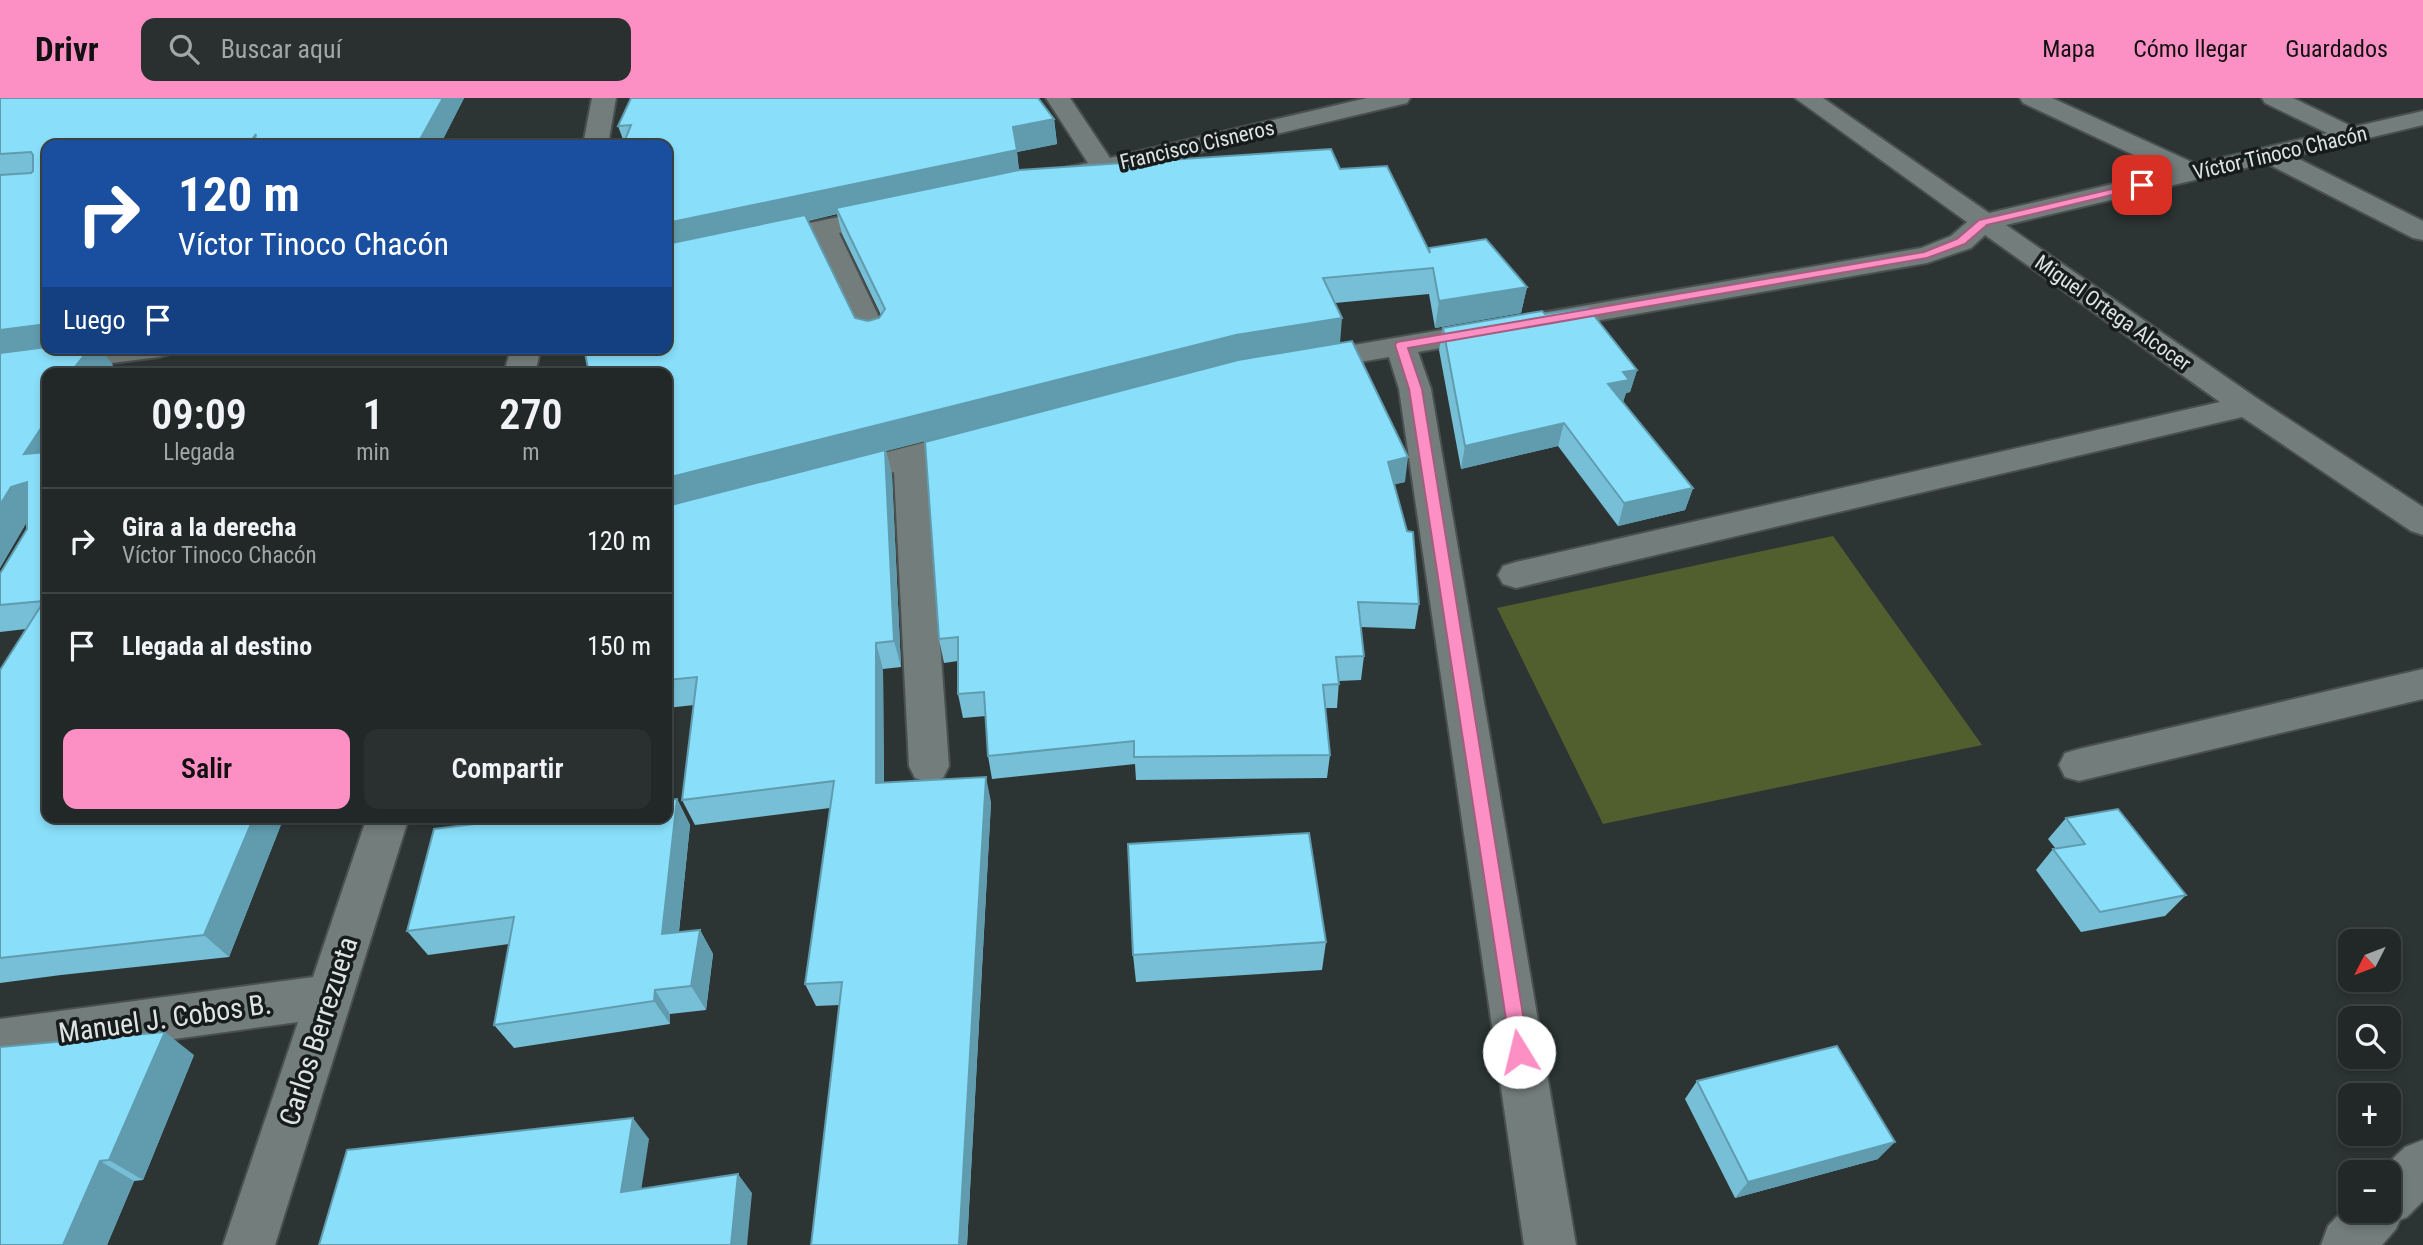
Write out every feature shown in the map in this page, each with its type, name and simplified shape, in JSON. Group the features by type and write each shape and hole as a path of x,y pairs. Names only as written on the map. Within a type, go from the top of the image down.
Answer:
{"street":[{"path":"597,140 604,98"},
{"path":"1058,98 1104,167"},
{"name":"Francisco Cisneros","path":"1051,179 1398,98"},
{"name":"Miguel Ortega Alcocer","path":"1807,98 2247,406 2423,523"},
{"path":"2032,98 2194,173"},
{"path":"2274,98 2352,136"},
{"name":"Víctor Tinoco Chacón","path":"1285,366 1927,255 1961,242 1983,222 2423,118"},
{"path":"2270,155 2423,232"},
{"path":"672,260 917,208"},
{"path":"823,229 873,336"},
{"path":"1401,345 1415,389 1550,1245"},
{"path":"0,368 144,357"},
{"path":"1516,575 2247,406"},
{"path":"816,482 1002,433"},
{"path":"910,457 929,766"},
{"path":"2079,765 2423,684"},
{"name":"Carlos Berrezueta","path":"249,1245 386,823"},
{"name":"Manuel J. Cobos B.","path":"0,1041 329,996"},
{"path":"2401,1187 2423,1165"},
{"path":"2347,1245 2367,1223"}],"green space":[{"path":"1833,536 1982,745 1603,824 1497,608"}],"building":[{"path":"0,98 443,98 420,140 255,140 256,134 252,140 42,140 42,325 0,330 0,175 31,173 33,155 31,152 0,154"},
{"path":"631,98 1038,98 1054,119 1013,127 1017,150 672,222 672,140 625,140 631,125 618,126"},
{"path":"1331,149 1340,169 1387,166 1430,253 1429,248 1486,239 1527,287 1439,301 1433,268 1323,278 1342,318 1236,335 672,477 672,368 588,368 585,354 672,354 672,243 805,215 855,318 868,321 879,318 885,309 836,208 1019,170"},
{"path":"1588,308 1637,370 1623,372 1629,380 1608,384 1693,488 1624,503 1564,423 1465,446 1443,328 1542,311 1545,314"},
{"path":"1352,341 1408,457 1388,462 1407,531 1413,532 1419,604 1358,602 1364,656 1336,657 1339,684 1323,685 1330,755 1134,757 1134,741 988,756 984,692 958,694 958,637 939,639 925,442 1238,360"},
{"path":"42,348 42,354 85,354 74,368 42,368 42,427 24,454 42,452 42,601 0,605 0,573 27,529 27,482 11,487 0,505 0,353"},
{"path":"885,450 894,641 876,643 876,783 986,777 959,1245 811,1245 842,982 805,984 834,781 682,800 697,677 672,680 672,505"},
{"path":"42,604 42,823 251,823 204,935 0,958 0,670"},
{"path":"677,799 662,934 700,930 691,986 655,990 654,1001 494,1025 514,917 407,931 434,829 482,823 672,823 672,800"},
{"path":"2118,809 2186,895 2100,912 2053,849 2085,844 2066,818"},
{"path":"1309,833 1326,942 1133,955 1128,844"},
{"path":"165,1032 109,1160 100,1161 63,1245 0,1245 0,1047"},
{"path":"1837,1046 1895,1142 1748,1182 1697,1081"},
{"path":"633,1118 621,1192 738,1174 731,1245 319,1245 347,1150"}],"route":[{"path":"1519,1052 1415,389 1401,345 1927,255 1961,242 1983,222 2142,185"}]}
